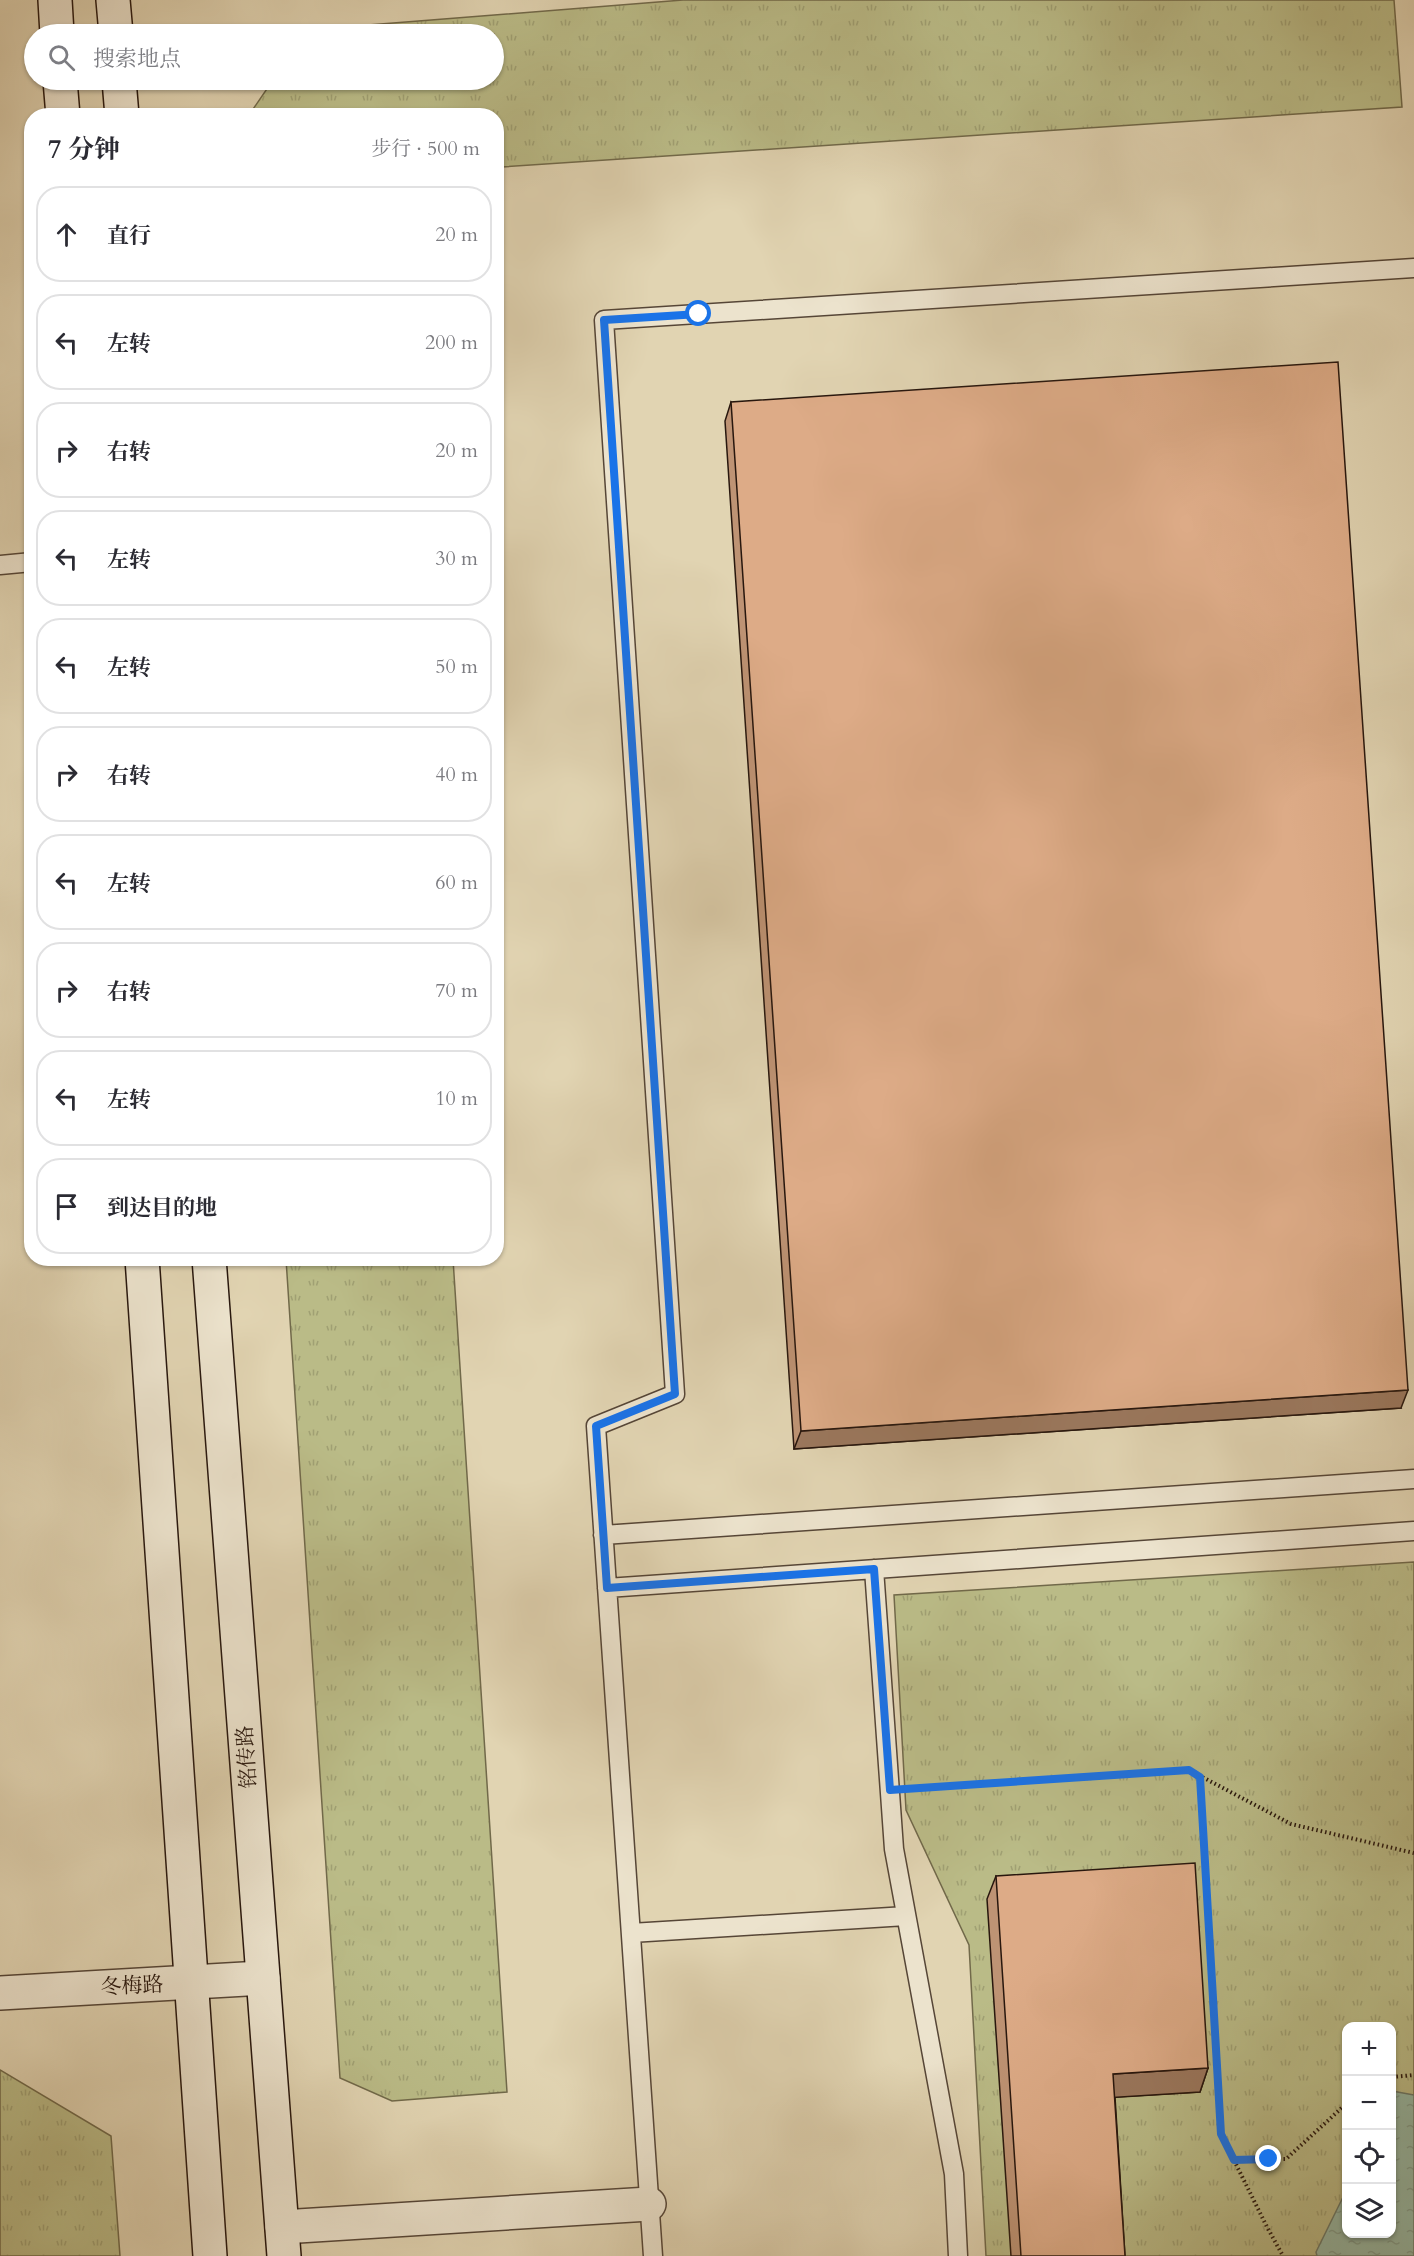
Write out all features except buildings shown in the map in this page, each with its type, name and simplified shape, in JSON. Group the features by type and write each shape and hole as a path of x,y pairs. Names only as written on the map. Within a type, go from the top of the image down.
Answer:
{"main road":[{"path":"55,0 56,24"},
{"path":"113,0 115,24"},
{"path":"61,90 62,108"},
{"path":"120,90 121,108"},
{"path":"143,1266 210,2256"},
{"name":"铭传路","path":"210,1266 283,2242"},
{"name":"冬梅路","path":"0,1993 264,1977"},
{"path":"283,2242 650,2204"}],"lane":[{"path":"653,2256 596,1426 675,1394 604,320 1414,268"},
{"path":"0,565 24,563"},
{"path":"603,1535 1414,1479"},
{"path":"607,1588 1414,1531"},
{"path":"874,1569 894,1849 954,2174 958,2256"},
{"path":"631,1933 906,1916"}],"path":[{"path":"890,1790 1189,1770 1292,1824 1414,1853"},
{"path":"1200,1777 1221,2134 1283,2256"},
{"path":"1396,2077 1414,2075"},
{"path":"1234,2160 1286,2159 1342,2109"}],"green space":[{"path":"683,0 1394,0 1402,107 504,167 504,108 254,108 266,90 504,90 504,24 381,24"},
{"path":"286,1266 453,1266 507,2092 392,2101 340,2078"},
{"path":"1414,1562 1414,2256 986,2256 969,1945 906,1810 894,1595"},
{"path":"0,2070 111,2136 120,2256 0,2256"}],"water":[{"path":"1396,2092 1414,2095 1414,2256 1317,2256 1316,2252 1342,2199 1342,2238 1396,2238"}],"route":[{"path":"699,314 604,320 675,1394 596,1426 607,1588 874,1569 890,1790 1189,1770 1200,1777 1221,2134 1234,2160 1269,2159"}]}
